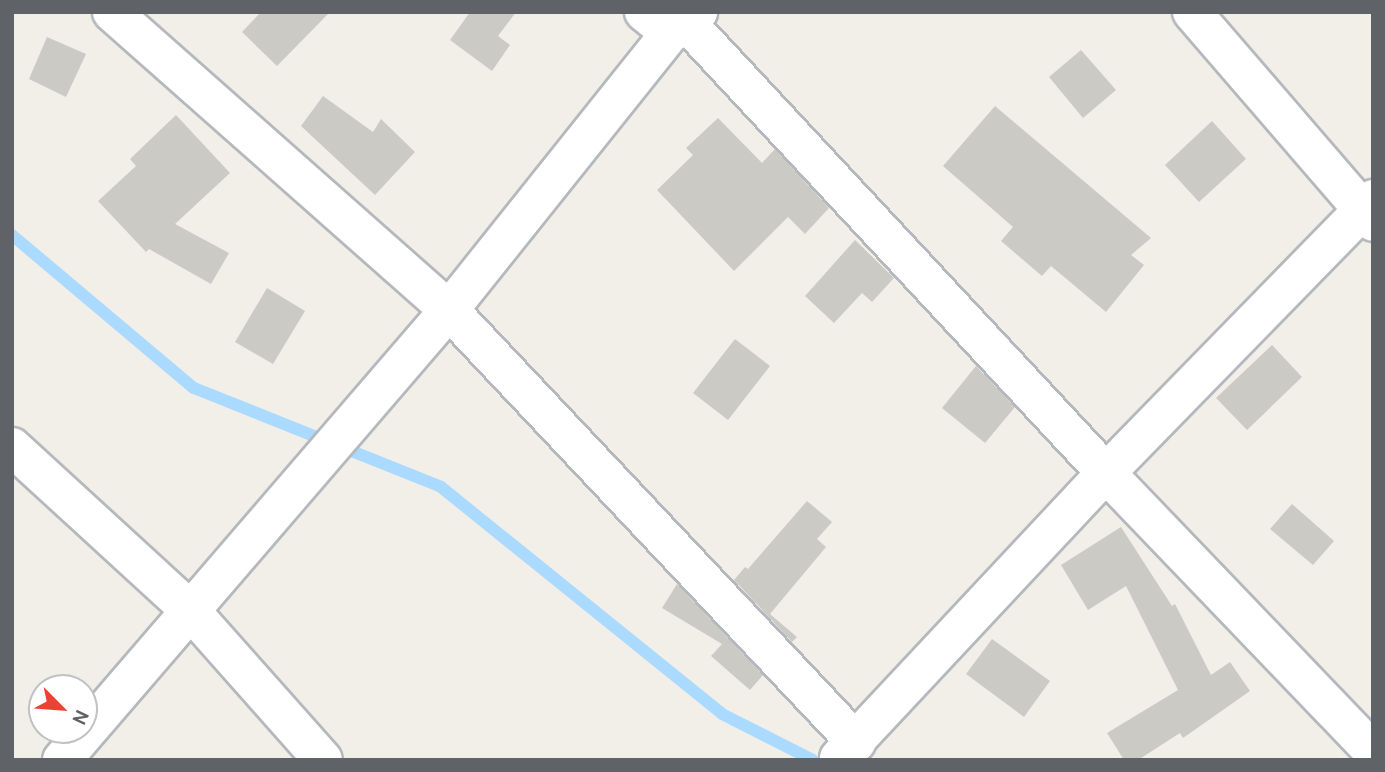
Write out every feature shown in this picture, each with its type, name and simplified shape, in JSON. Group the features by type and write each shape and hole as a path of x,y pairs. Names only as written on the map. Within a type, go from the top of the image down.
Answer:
{"street":[{"path":"112,12 449,310 847,751 1106,473 1369,211 1192,12"},
{"path":"62,760 449,310 675,20 1373,751"},
{"path":"12,447 190,610 323,760"}],"building":[{"path":"261,12 330,12 277,66 242,32"},
{"path":"470,12 516,12 498,36 510,45 492,71 450,40"},
{"path":"47,37 86,54 66,97 29,79"},
{"path":"1081,50 1116,90 1083,118 1049,77"},
{"path":"323,96 373,132 381,119 415,152 375,195 301,126"},
{"path":"995,106 1151,238 1131,255 1144,265 1106,312 1051,266 1042,276 1001,241 1013,227 943,166"},
{"path":"176,115 230,173 175,224 229,253 211,284 149,249 146,252 98,201 136,166 130,159"},
{"path":"718,118 762,163 775,149 829,208 805,234 788,217 734,271 657,190 693,155 686,148"},
{"path":"1212,121 1246,159 1199,202 1165,165"},
{"path":"855,240 894,278 872,302 862,293 834,323 805,296"},
{"path":"267,288 305,311 273,364 235,342"},
{"path":"735,339 770,366 728,420 693,393"},
{"path":"1272,345 1302,377 1247,430 1216,398"},
{"path":"976,366 1015,407 985,443 942,408"},
{"path":"807,501 832,522 817,539 826,547 770,614 797,637 792,642 734,580 745,567 748,569"},
{"path":"1292,504 1334,541 1313,565 1270,529"},
{"path":"1121,527 1172,606 1175,604 1211,675 1230,662 1250,691 1183,738 1180,733 1138,760 1124,760 1107,733 1178,690 1126,586 1088,610 1061,565"},
{"path":"677,584 763,675 750,690 711,656 722,644 662,608"},
{"path":"992,639 1050,681 1024,717 966,674"}],"waterway":[{"path":"12,235 194,388 441,487 722,714 813,760"}]}
